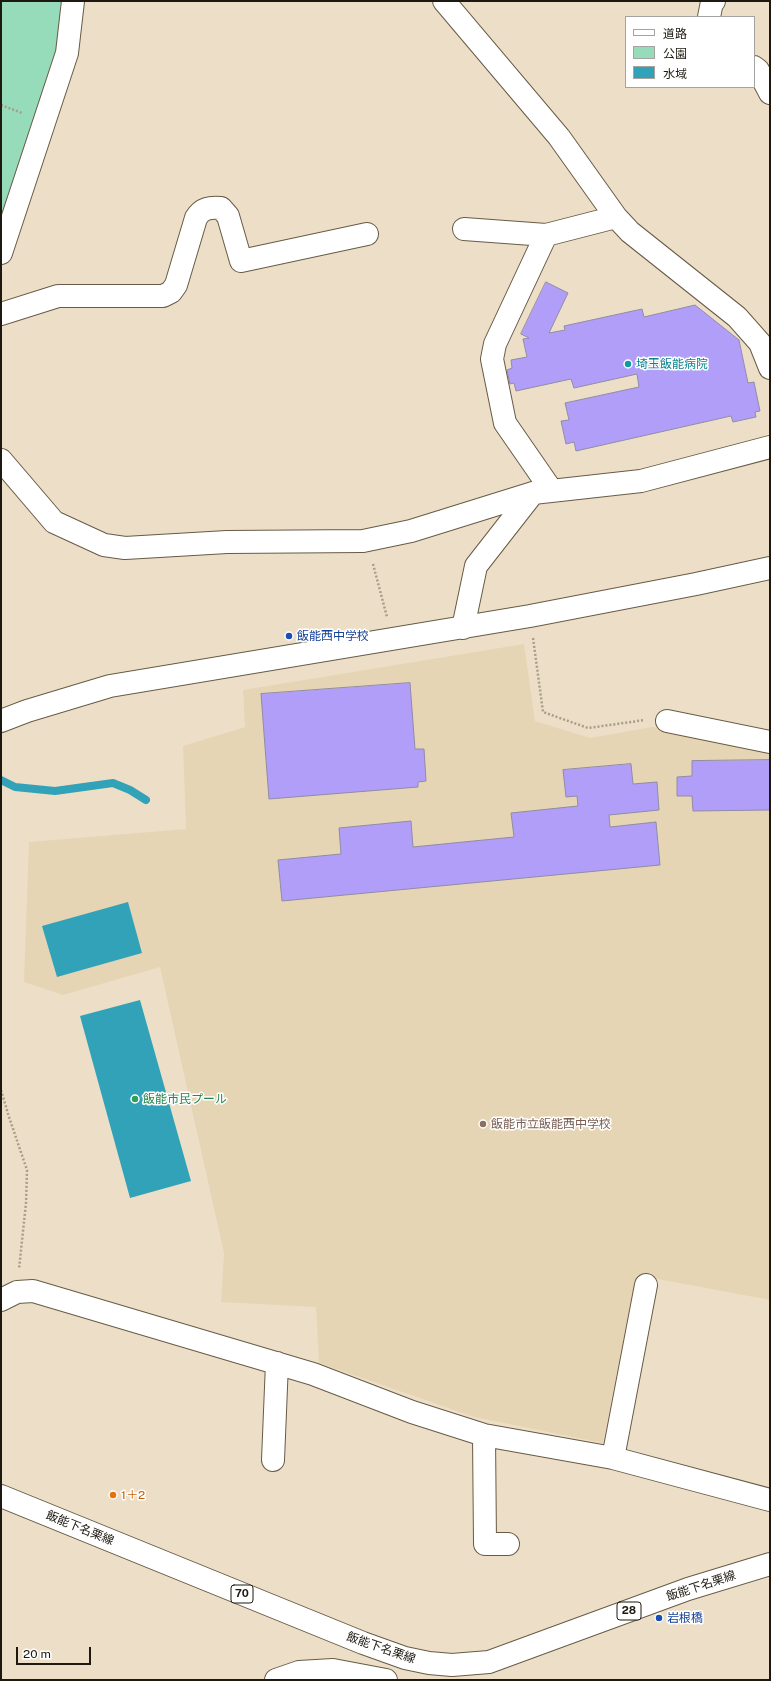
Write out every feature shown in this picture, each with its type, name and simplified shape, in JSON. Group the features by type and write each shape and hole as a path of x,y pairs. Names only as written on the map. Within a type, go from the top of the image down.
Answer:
{"street":[{"path":"1,253 67,52 73,1"},
{"path":"444,1 559,137 616,218 630,232 737,317 760,343 770,368"},
{"path":"709,16 712,2 714,1"},
{"path":"755,68 758,70 770,93"},
{"path":"1,314 58,296 163,296 171,292 176,284 196,218 200,211 208,207 221,208 228,216 241,261 367,234"},
{"path":"464,229 546,235 616,218"},
{"path":"542,492 505,423 492,360 495,344 546,235"},
{"path":"1,460 54,522 104,545 125,548 227,542 367,540 411,531 542,492 641,481 770,447"},
{"path":"463,628 476,566 542,492"},
{"path":"1,722 27,711 110,686 463,628 696,584 770,568"},
{"path":"667,721 770,742"},
{"path":"613,1458 646,1285"},
{"path":"9,1296 32,1291 313,1374 412,1412 484,1435 613,1458 770,1500"},
{"path":"273,1460 277,1363"},
{"path":"484,1435 485,1544 508,1544"},
{"name":"飯能下名栗線","path":"1,1496 362,1643 405,1658 429,1663 490,1671 688,1589 770,1564"},
{"path":"276,1680 299,1672 332,1670 386,1680"}],"path":[{"path":"367,540 392,640"},
{"path":"530,616 543,712 588,728 646,720 667,721"},
{"path":"1,1090 27,1170 26,1203 9,1296"}],"shaded area":[{"name":"飯能市立飯能西中学校","path":"524,644 535,721 590,738 652,727 770,750 770,1300 636,1275 603,1443 474,1417 319,1363 316,1307 221,1302 224,1253 160,967 63,995 24,982 29,842 186,829 183,746 245,727 243,690"}],"green space":[{"path":"1,1 73,1 1,253"}],"water":[{"path":"128,902 142,953 57,977 42,926"},
{"name":"飯能市民プール","path":"140,1000 191,1181 130,1198 80,1016"}],"building":[{"name":"埼玉飯能病院","path":"546,282 568,293 549,333 565,330 564,326 642,309 644,317 695,305 739,340 748,383 754,382 760,411 755,412 756,417 733,422 731,416 576,451 574,442 566,444 561,421 569,420 565,403 639,387 637,374 574,388 571,379 516,391 514,383 510,384 507,370 512,368 511,360 527,357 523,339 529,338 521,334"},
{"path":"410,683 415,749 424,749 426,781 418,782 418,787 269,799 261,694"},
{"path":"770,760 770,810 693,811 692,796 677,796 677,777 692,776 692,761"},
{"path":"631,764 633,784 657,782 659,810 609,815 610,827 656,822 660,865 282,901 278,860 341,854 339,828 411,821 413,847 514,837 511,813 578,806 577,796 566,797 563,770"}],"waterway":[{"path":"1,780 15,787 55,791 113,783 130,790 146,800"}],"place":[{"name":"埼玉飯能病院","path":"628,364"},
{"name":"飯能西中学校","path":"289,636"},
{"name":"飯能市民プール","path":"135,1099"},
{"name":"飯能市立飯能西中学校","path":"483,1124"},
{"name":"1＋2","path":"113,1495"},
{"name":"岩根橋","path":"659,1618"}]}
